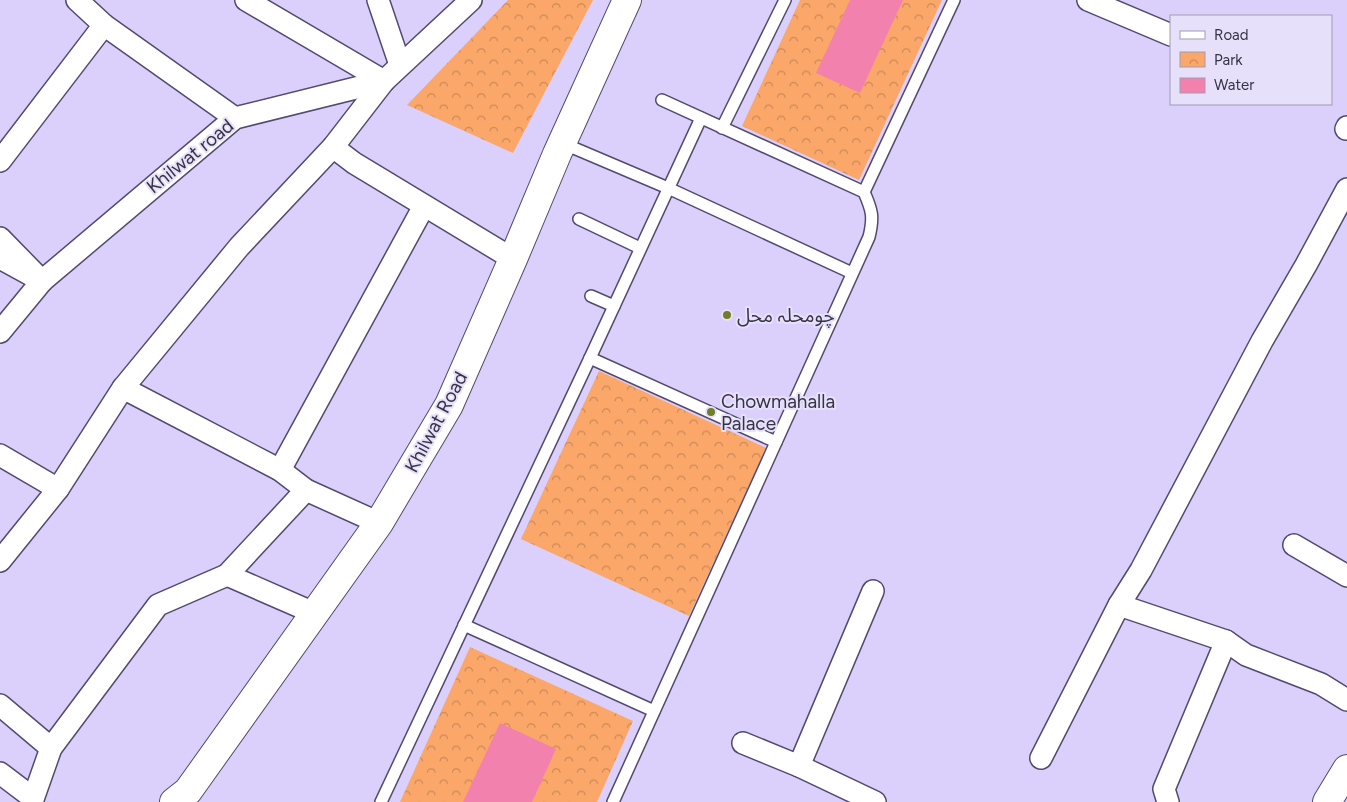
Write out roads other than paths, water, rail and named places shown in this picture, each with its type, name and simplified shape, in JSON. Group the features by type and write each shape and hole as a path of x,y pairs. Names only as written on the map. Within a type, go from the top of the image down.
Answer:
{"main road":[{"name":"Khilwat Road","path":"174,802 188,791 379,523 448,406 562,142 627,0"},
{"path":"1327,802 1347,769"}],"street":[{"path":"78,0 104,25 235,118"},
{"path":"246,0 384,81"},
{"path":"378,0 400,65"},
{"path":"0,561 58,490 123,388 239,248 333,147 384,81 471,0"},
{"path":"1088,0 1170,35"},
{"path":"0,161 104,25"},
{"name":"Khilwat road","path":"0,332 42,281 235,118 384,81"},
{"path":"333,147 354,163 513,259"},
{"path":"1040,758 1119,605 1141,570 1262,341 1347,189"},
{"path":"280,470 424,206"},
{"path":"0,238 42,281"},
{"path":"0,258 42,281"},
{"path":"123,388 280,470 306,490 379,523"},
{"path":"0,455 58,490"},
{"path":"0,773 32,800 51,748 158,605 227,575 306,490"},
{"path":"1294,545 1345,570"},
{"path":"227,575 314,613"},
{"path":"799,766 873,591"},
{"path":"1119,605 1226,641 1246,655 1321,684 1347,700"},
{"path":"1168,802 1164,788 1226,641"},
{"path":"0,705 51,748"},
{"path":"743,743 799,766 876,802"}],"lane":[{"path":"722,128 785,0"},
{"path":"864,192 954,0"},
{"path":"613,802 869,237 873,222 870,206 864,192 662,100"},
{"path":"381,802 701,118"},
{"path":"562,142 668,188 852,273"},
{"path":"579,219 640,248"},
{"path":"591,296 614,306"},
{"path":"590,358 776,442"},
{"path":"464,625 654,712"}],"water":[{"path":"850,0 903,0 860,93 816,73"},
{"path":"500,723 556,749 532,802 463,802"}],"place":[{"name":"چومحلہ محل","path":"727,315"},
{"name":"Chowmahalla Palace","path":"711,412"}]}
